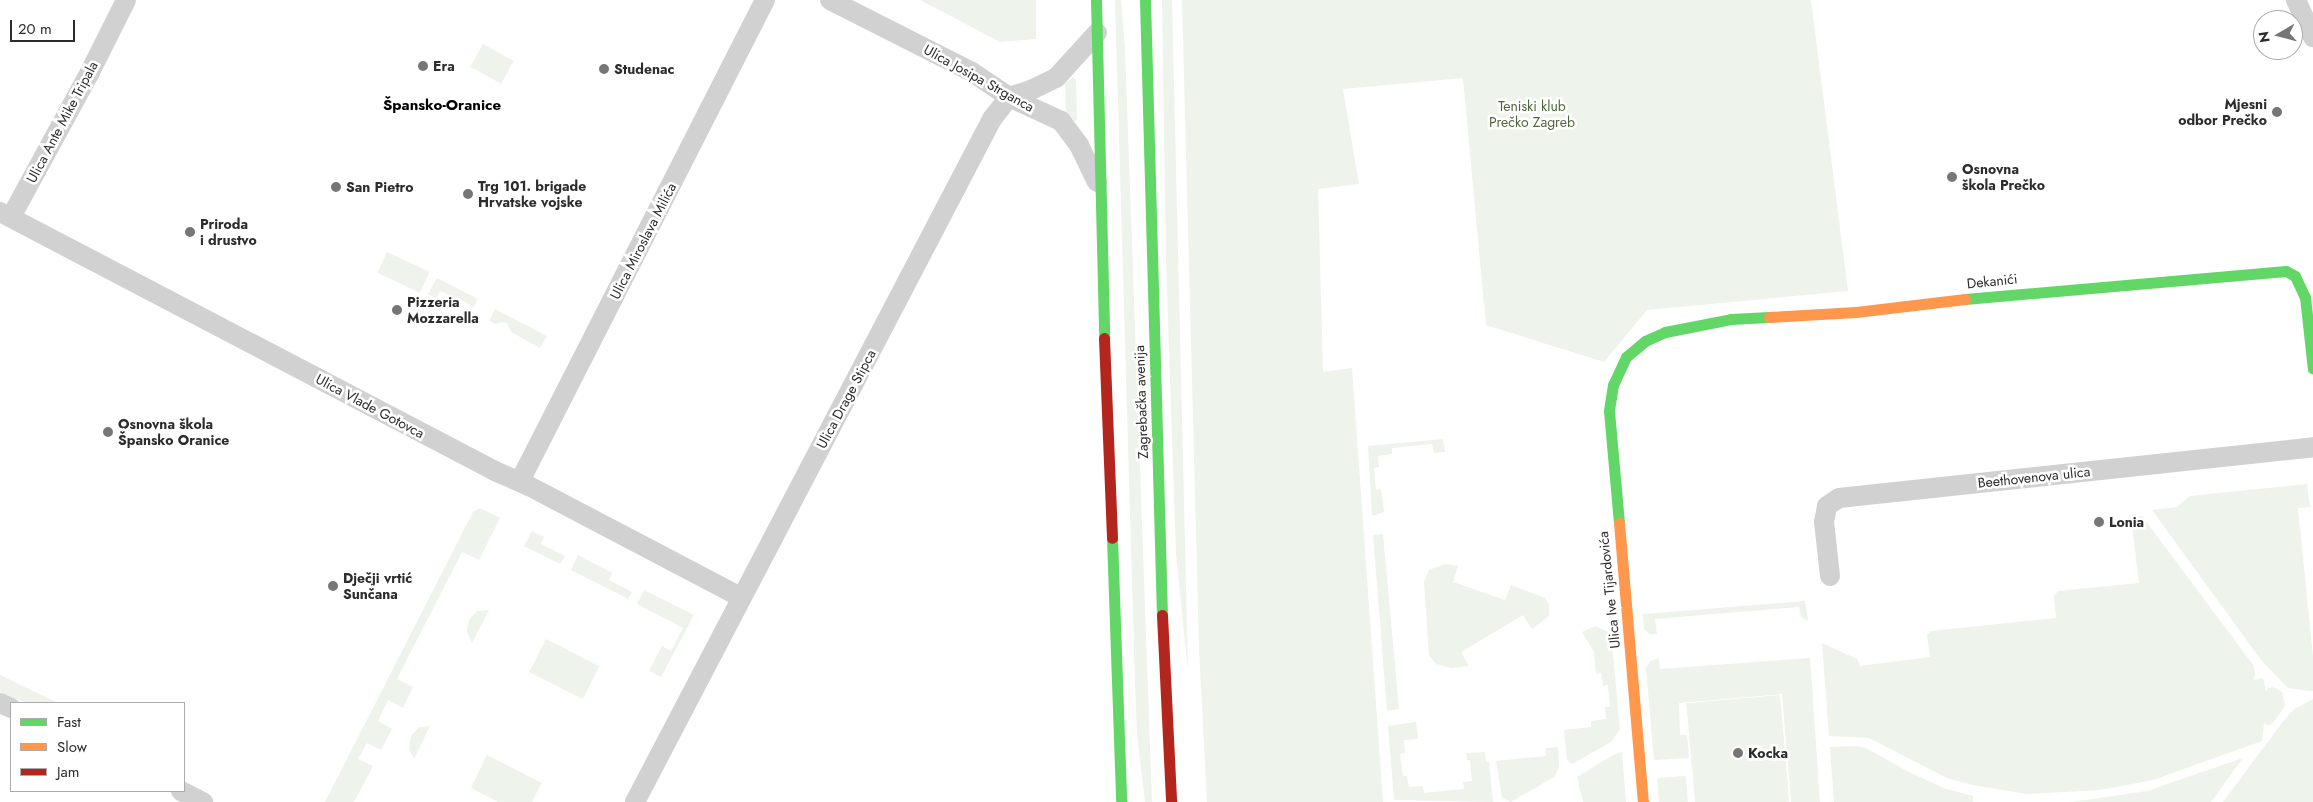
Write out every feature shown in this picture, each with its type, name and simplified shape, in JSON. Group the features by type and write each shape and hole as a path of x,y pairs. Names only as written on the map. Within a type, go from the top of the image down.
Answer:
{"main road":[{"path":"1096,0 1098,186 1121,802"},
{"name":"Zagrebačka avenija","path":"1145,0 1163,640 1171,802"},
{"name":"Dekanići","path":"1615,377 1626,357 1657,335 1675,329 1731,319 1856,312 1990,296 2286,271 2295,276 2305,297 2313,369"},
{"name":"Ulica Ive Tijardovića","path":"1615,377 1610,397 1609,433 1643,802"}],"street":[{"name":"Ulica Ante Mike Tripala","path":"5,215 90,72 126,0"},
{"name":"Ulica Miroslava Milića","path":"520,481 765,0"},
{"name":"Ulica Josipa Strganca","path":"830,0 972,72 1009,97 1061,121 1079,145 1098,186"},
{"path":"2296,0 2313,37"},
{"path":"1009,97 1031,90 1056,78 1097,33"},
{"name":"Ulica Drage Stipca","path":"635,802 740,597 992,119 1009,97"},
{"name":"Ulica Vlade Gotovca","path":"5,215 494,471 520,481 740,597"},
{"name":"Beethovenova ulica","path":"1830,576 1824,522 1827,506 1839,498 2313,447"},
{"path":"183,792 203,802"}],"green space":[{"path":"920,0 1036,0 1036,39 1000,42"},
{"path":"1115,0 1121,0 1125,49 1152,802 1145,802 1137,734"},
{"path":"1162,0 1172,0 1188,671 1176,554 1166,260"},
{"name":"Teniski klub Prečko Zagreb","path":"1182,0 1811,0 1848,291 1647,310 1604,362 1486,325 1463,78 1343,89 1359,184 1318,189 1323,372 1352,368 1383,802 1207,802 1199,647"},
{"path":"483,44 514,61 501,84 470,67"},
{"path":"1073,77 1076,80 1077,120 1073,122 1066,117 1065,83"},
{"path":"387,252 430,272 420,293 377,273"},
{"path":"437,278 478,299 473,308 466,302 440,291 436,298 428,294"},
{"path":"495,309 547,336 540,348 511,332 507,323 496,324 489,321"},
{"path":"1443,439 1445,452 1434,453 1432,444 1392,448 1392,454 1378,456 1379,467 1374,468 1376,490 1381,489 1384,512 1372,516 1368,446"},
{"path":"2307,484 2310,507 2298,508 2313,657 2313,691 2288,688 2261,660 2152,510 2177,507 2190,496"},
{"path":"480,508 500,518 479,560 462,552 397,679 413,687 403,708 388,700 378,721 392,729 381,750 367,743 358,759 373,766 354,802 325,802 473,512"},
{"path":"2142,516 2254,666 2255,675 2253,680 2263,678 2266,692 2268,688 2273,687 2282,692 2285,706 2273,723 2268,726 2264,723 2262,741 2153,780 2100,790 2027,794 1972,785 1947,778 1869,738 1829,736 1822,643 1857,659 1860,666 1930,657 1927,635 1931,631 2056,618 2054,596 2058,591 2139,583 2131,517"},
{"path":"532,531 544,537 541,544 565,556 560,564 524,546"},
{"path":"1383,534 1399,709 1387,711 1373,535"},
{"path":"578,555 612,573 609,580 632,592 628,599 571,570"},
{"path":"1445,564 1458,566 1453,582 1505,600 1511,585 1545,598 1549,605 1549,616 1532,629 1523,615 1461,652 1469,666 1451,668 1436,664 1429,655 1424,582 1429,570"},
{"path":"644,590 694,615 661,677 649,671 662,646 671,651 683,628 637,604"},
{"path":"1805,601 1808,621 1801,617 1799,607 1655,619 1657,634 1650,634 1644,629 1643,614"},
{"path":"489,610 472,643 467,632 469,620 477,611"},
{"path":"1595,626 1611,633 1620,729 1611,742 1572,764 1567,760 1564,730 1591,727 1591,721 1606,719 1605,707 1610,707 1608,685 1603,686 1601,673 1596,674 1594,652 1582,632"},
{"path":"546,639 599,666 583,699 529,672"},
{"path":"1659,658 1660,669 1810,658 1820,802 1791,802 1782,694 1679,703 1680,735 1687,735 1689,758 1654,760 1646,668 1650,661"},
{"path":"0,675 56,702 24,702 0,692"},
{"name":"Kocka","path":"1780,695 1789,802 1695,802 1686,703"},
{"path":"2313,699 2313,802 2223,802 2284,720 2293,710"},
{"path":"1416,722 1418,739 1404,740 1405,753 1400,754 1403,776 1407,776 1409,787 1423,786 1424,793 1464,789 1463,782 1472,781 1470,760 1467,760 1466,753 1485,752 1486,762 1489,762 1493,802 1394,800 1388,726"},
{"path":"430,726 414,759 409,749 411,736 419,727"},
{"path":"1857,746 1866,748 1909,772 1946,789 1973,796 1973,802 1834,802 1830,747"},
{"path":"1558,747 1559,767 1554,777 1511,802 1502,798 1496,761 1546,756 1546,748"},
{"path":"1622,752 1626,802 1583,802 1577,777 1613,755"},
{"path":"487,755 542,783 532,802 498,802 471,788"},
{"path":"2243,758 2211,802 2072,802 2147,791"},
{"path":"1686,776 1688,802 1659,802 1657,778"}],"traffic: fast":[{"path":"1096,0 1104,338"},
{"path":"1145,0 1162,615"},
{"path":"1965,299 2286,271 2295,276 2305,297 2313,369"},
{"path":"1619,523 1609,410 1613,385 1626,357 1645,341 1665,332 1731,319 1769,317"},
{"path":"1112,538 1121,802"}],"traffic: slow":[{"path":"1769,317 1856,312 1965,299"},
{"path":"1619,523 1643,802"}],"traffic: jam":[{"path":"1104,338 1112,538"},
{"path":"1162,615 1171,802"}],"place":[{"name":"Era","path":"423,66"},
{"name":"Studenac","path":"604,69"},
{"name":"Mjesni odbor Prečko","path":"2277,112"},
{"name":"Osnovna škola Prečko","path":"1952,177"},
{"name":"San Pietro","path":"336,187"},
{"name":"Trg 101. brigade Hrvatske vojske","path":"468,194"},
{"name":"Priroda i drustvo","path":"190,232"},
{"name":"Pizzeria Mozzarella","path":"397,310"},
{"name":"Osnovna škola Špansko Oranice","path":"108,432"},
{"name":"Lonia","path":"2099,522"},
{"name":"Dječji vrtić Sunčana","path":"333,586"},
{"name":"Kocka","path":"1738,753"}],"district":[{"name":"Špansko-Oranice","path":"442,106"}]}
